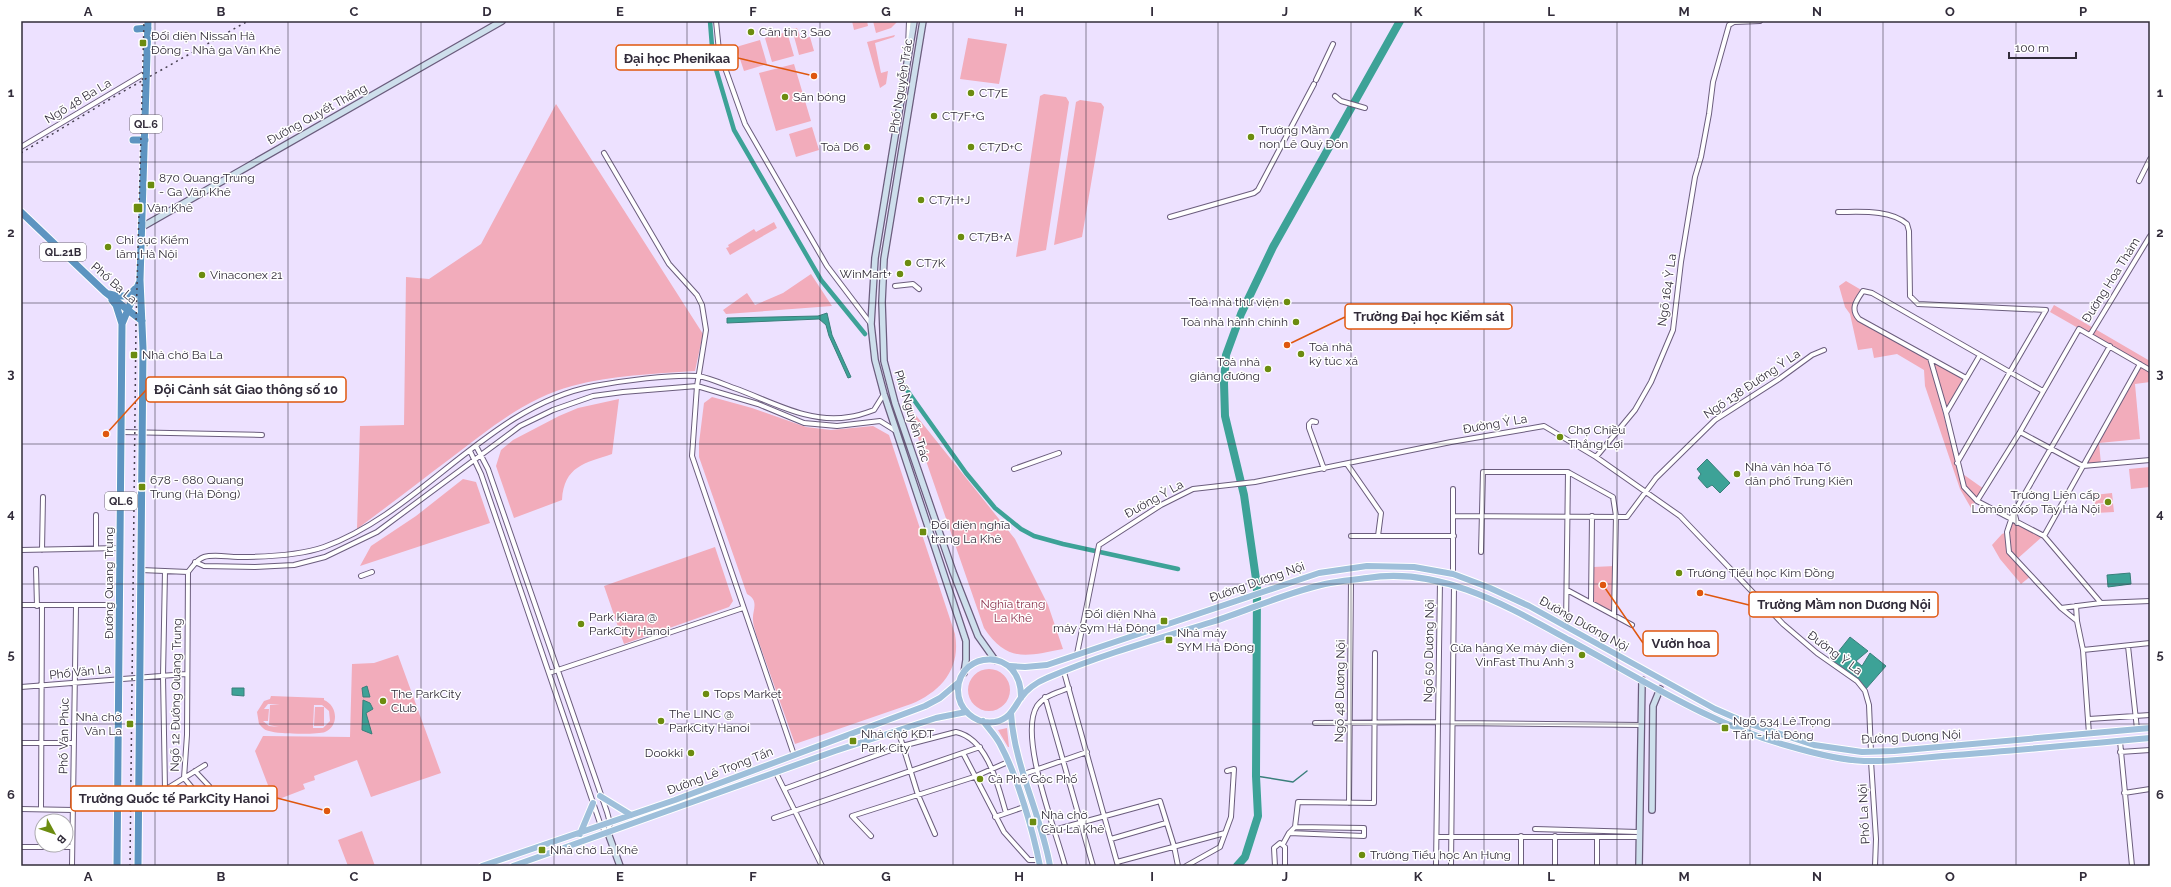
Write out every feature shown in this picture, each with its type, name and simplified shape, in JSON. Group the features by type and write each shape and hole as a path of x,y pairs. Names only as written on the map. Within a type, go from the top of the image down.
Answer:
{"highway":[{"name":"Đường Quang Trung","path":"138,866 142,432 142,321 140,280 148,25"},
{"path":"137,29 148,25"},
{"path":"133,140 145,140"},
{"name":"Phố Ba La","path":"21,212 106,292 142,321"},
{"path":"133,245 141,245"},
{"name":"Đường Quang Trung","path":"117,866 122,324 140,280"},
{"path":"106,292 118,296 132,294 140,280"},
{"path":"106,292 116,305 122,324"}],"main road":[{"name":"Đường Quyết Thắng","path":"142,227 502,21"},
{"name":"Phố Nguyễn Trác","path":"914,21 875,258 871,324 875,360 884,394 966,641 964,673"},
{"name":"Phố Nguyễn Trác","path":"923,21 884,259 882,302 884,361 894,403 953,572 978,636 995,660"},
{"path":"897,127 906,128"},
{"name":"Đường Dương Nội","path":"1010,666 1025,667 1047,665 1319,573 1367,566 1414,567 1453,574 1490,588 1529,606 1715,709 1747,724 1814,745 1871,752 2150,728"},
{"path":"945,576 953,572"},
{"name":"Đường Dương Nội","path":"1021,698 1041,681 1120,651 1323,585 1377,576 1410,576 1440,581 1478,593 1524,615 1712,717 1756,735 1827,756 1871,761 2150,738"},
{"path":"1524,615 1529,606"},
{"path":"1117,641 1120,651"},
{"path":"983,722 995,722 1011,713 1021,698 1020,683 1010,666 995,660 978,661 964,673 959,682 959,699 966,712 983,722 1001,746 1036,842 1039,863"},
{"path":"1639,866 1638,835 1642,680"},
{"name":"Đường Lê Trọng Tấn","path":"482,866 580,834 925,706 959,682"},
{"path":"1652,810 1652,706 1660,689"},
{"name":"Đường Lê Trọng Tấn","path":"513,866 898,730 936,718 966,712"},
{"path":"1011,713 1014,740 1043,833 1050,866"},
{"path":"1642,725 1652,725"},
{"path":"1871,752 1871,761"},
{"path":"600,796 631,815"},
{"path":"580,834 593,803"},
{"path":"608,833 620,866"}],"street":[{"path":"716,21 718,51 745,124 827,266 871,324"},
{"name":"Phố Nguyễn Trác","path":"907,68 908,21"},
{"name":"Ngõ 164 Ỷ La","path":"1596,457 1635,410 1650,382 1673,330 1681,262 1695,177 1701,156 1709,114 1713,82 1729,25 1734,22 1760,21"},
{"path":"1170,217 1254,193 1258,190 1315,82 1333,44"},
{"name":"Ngõ 48 Ba La","path":"21,147 146,72"},
{"path":"1335,96 1341,100 1365,108"},
{"path":"604,153 669,264 697,295 702,304 706,330 697,386 692,456 794,755"},
{"path":"2140,181 2150,159"},
{"path":"1838,212 1878,213 1893,216 1907,224 1909,231 1910,296 1918,304 2046,310 1957,463"},
{"name":"Đường Hoa Thám","path":"2090,335 2150,236"},
{"path":"895,286 913,284 919,289"},
{"path":"1966,378 1859,319 1855,314 1854,303 1863,291 1872,293 2043,391"},
{"path":"1977,501 2020,432 2079,328 2150,370"},
{"path":"2076,621 2061,608 2009,552 2007,532 2010,519 2014,511 2052,450 2110,346"},
{"name":"Ngõ 138 Đường Ỷ La","path":"1616,516 1627,517 1644,492 1661,473 1715,420 1780,379 1812,355 1824,350"},
{"path":"1946,413 1980,355"},
{"path":"1930,358 1946,413 1964,487 1977,501 2044,536 2101,603"},
{"path":"2044,536 2140,364"},
{"path":"141,570 188,572 195,562 204,557 255,557 287,554 322,547 345,538 372,524 515,417 550,401 591,387 622,382 699,376 796,412 824,418 850,417 874,410 884,394"},
{"path":"195,562 204,566 294,564 325,556 377,532 520,426 554,410 593,396 697,386 758,404 804,423 838,426 880,421 896,431"},
{"path":"1316,422 1312,421 1309,424 1309,428 1324,469"},
{"name":"Đường Ỷ La","path":"1078,654 1099,545 1161,504 1193,489 1255,482 1451,442 1544,426 1596,457 1680,516 1783,624 1817,653 1857,681 1865,691 1869,705 1871,752"},
{"path":"121,432 262,435"},
{"path":"2020,432 2083,466 2150,460"},
{"path":"476,446 482,454 610,823 608,833"},
{"path":"470,451 475,459 601,826 608,833"},
{"path":"1014,469 1059,453"},
{"path":"1347,464 1381,513 1378,536"},
{"path":"1481,552 1483,472 1568,472 1614,498 1616,516 1614,616"},
{"path":"1566,627 1568,472"},
{"path":"1453,489 1453,574"},
{"path":"42,497 42,550"},
{"path":"2014,511 2017,523"},
{"path":"96,515 96,547"},
{"path":"1454,516 1616,516"},
{"path":"1591,603 1592,516"},
{"path":"1351,536 1454,536"},
{"path":"21,550 96,547 120,548"},
{"path":"36,570 40,606 42,686 41,808"},
{"path":"165,571 163,676 165,789"},
{"name":"Ngõ 12 Đường Quang Trung","path":"139,806 184,778 187,735 186,674 188,572"},
{"path":"361,576 372,572"},
{"name":"Ngõ 48 Dương Nội","path":"1349,803 1351,580"},
{"name":"Ngõ 50 Dương Nội","path":"1436,866 1436,777 1440,581"},
{"name":"Ngõ 50 Dương Nội","path":"1450,866 1454,586"},
{"path":"1567,590 1632,625"},
{"path":"2061,608 2101,603 2150,600"},
{"path":"21,605 120,605"},
{"name":"Phố Văn Phúc","path":"73,813 76,606"},
{"path":"2076,606 2076,621 2083,650 2089,734"},
{"path":"548,673 743,608"},
{"path":"2083,650 2150,643"},
{"path":"2128,646 2137,729"},
{"path":"1285,866 1286,847 1284,844 1294,826 1298,802 1374,803 1375,653"},
{"path":"1064,672 1118,864 1174,846 1225,833"},
{"name":"Phố Văn La","path":"21,688 140,676 186,674"},
{"path":"1065,866 1036,769 1031,726 1035,711 1045,697 1069,688"},
{"path":"1045,697 1093,866"},
{"path":"2089,719 2150,715"},
{"path":"1315,724 1438,722"},
{"path":"1453,723 1642,725"},
{"path":"898,730 909,770 935,834"},
{"path":"784,789 902,746 956,732 962,734 980,748 993,770 1006,813"},
{"path":"2120,741 2132,866"},
{"path":"21,743 73,743"},
{"path":"774,818 909,770 980,748"},
{"path":"2120,752 2150,750"},
{"path":"1024,774 1087,752"},
{"path":"963,753 974,777 1004,832 1029,860 1039,863"},
{"name":"Phố La Nội","path":"1871,761 1876,839 1875,866"},
{"path":"871,836 852,816 974,777 993,770 1008,762"},
{"path":"195,771 210,786 198,795 184,778 195,771 205,765"},
{"path":"1186,866 1220,847 1232,817 1234,769 1227,771"},
{"path":"776,773 822,866"},
{"path":"2124,793 2150,789"},
{"path":"1043,833 1160,801 1174,846 1178,866"},
{"path":"995,817 1024,807"},
{"path":"21,809 41,808 73,810"},
{"path":"1111,839 1166,823"},
{"path":"1290,833 1364,836 1364,828 1294,826"},
{"path":"1535,830 1638,835"},
{"path":"1437,837 1597,837 1638,835"},
{"path":"1521,866 1522,836"},
{"path":"1555,836 1555,866"},
{"path":"1597,837 1597,866"},
{"path":"1275,866 1274,848 1276,844 1284,844"},
{"path":"21,847 34,847"},
{"name":"Phố Văn Phúc","path":"72,853 72,866"}],"green space":[{"path":"852,21 867,21 868,26 854,30"},
{"path":"873,21 898,21 891,28 876,33"},
{"path":"797,28 801,39 810,37 814,51 799,55 792,29"},
{"path":"787,32 794,56 772,62 765,38"},
{"path":"895,35 894,37 875,43 881,73 888,71 886,84 880,88 867,42"},
{"path":"968,38 1007,44 999,84 960,79"},
{"path":"760,40 767,64 744,71 736,47"},
{"name":"Sân bóng","path":"794,64 811,121 776,131 759,73"},
{"path":"1044,94 1066,97 1069,102 1046,250 1016,257 1040,96"},
{"path":"1080,100 1101,103 1104,107 1082,237 1054,245 1076,102"},
{"path":"556,104 703,334 695,371 602,379 555,391 539,398 493,426 357,529 360,426 404,425 406,277 429,279 481,244"},
{"path":"812,127 819,150 796,157 789,134"},
{"path":"774,222 777,228 730,255 726,248 729,247 728,245 754,229 756,232"},
{"path":"811,274 832,306 726,314 723,310 747,293 755,305 783,293"},
{"path":"1846,281 1863,291 1853,303 1853,315 1859,321 1929,359 1963,485 1960,472 1984,489 1971,508 1960,489 1925,386 1924,370 1897,354 1874,358 1872,348 1858,350 1850,314 1845,307 1839,286"},
{"path":"2054,305 2150,361 2150,369 2050,312"},
{"path":"1931,358 1965,378 1946,412"},
{"path":"2141,365 2150,370 2150,382 2135,384 2140,439 2099,443 2101,464 2084,466"},
{"path":"712,397 752,408 806,427 831,430 873,426 889,435 955,634 956,646 952,668 947,677 932,692 911,704 795,744 756,634 753,622 753,600 747,594 699,457 699,443 704,403"},
{"path":"619,399 612,454 593,460 572,473 567,480 562,500 514,518 496,466 501,450 513,440 559,416 578,408"},
{"name":"Nghĩa trang La Khê","path":"906,403 1015,539 1048,605 1063,649 1028,655 1010,652 1001,647 984,628"},
{"path":"2150,467 2150,487 2131,489 2129,469"},
{"path":"463,479 476,482 490,523 360,566 371,546 416,516"},
{"path":"2112,493 2113,502 2095,504 2094,495"},
{"path":"2113,503 2114,512 2096,513 2095,505"},
{"path":"2011,520 2043,536 2016,560 2010,551 2008,541"},
{"path":"2007,532 2009,553 2031,576 2021,584 2000,559 1992,545 2002,534"},
{"path":"715,547 733,601 729,607 624,644 604,586"},
{"path":"1615,566 1614,615 1591,603 1593,567"},
{"name":"The ParkCity Club","path":"398,655 441,773 371,797 357,760 314,776 315,780 303,784 305,789 274,801 255,751 263,736 350,737 352,664 374,663"},
{"path":"985,669 993,669 1001,672 1007,678 1010,690 1007,702 1001,708 993,711 985,711 977,708 971,702 968,694 968,686 971,678 977,672"},
{"path":"271,696 324,698 324,700 329,703 334,711 335,721 330,729 321,733 306,734 267,731 259,724 257,712 264,701 270,699","holes":["268,704 280,704 270,705 269,725 279,727 269,726 263,721 268,721 269,709 264,709","314,705 322,705 329,711 330,721 323,728 313,728"]},
{"path":"315,707 324,707 324,726 314,726"},
{"path":"1007,728 1009,747 998,730"},
{"path":"362,831 375,866 348,866 338,840"}],"shaded area":[{"path":"827,313 832,335 851,377 848,378 829,336 826,325 819,319 727,323 727,318 818,316"},
{"path":"1707,459 1730,483 1720,493 1712,485 1707,488 1698,478 1701,474 1697,469"},
{"path":"2130,573 2131,584 2108,587 2107,575"},
{"path":"1850,637 1868,651 1856,661 1862,666 1870,653 1886,666 1865,690 1857,681 1830,662"},
{"path":"367,686 370,697 363,697 362,688"},
{"path":"232,688 244,688 244,696 232,695"},
{"path":"363,700 370,703 373,709 366,713 372,734 362,730"}],"waterway":[{"path":"710,21 713,59 734,130 821,280 865,334"},
{"path":"1237,866 1245,857 1258,816 1256,776 1257,586 1244,495 1225,416 1224,383 1226,355 1241,314 1273,247 1400,21"},
{"path":"899,379 966,473 995,508 1021,529 1034,536 1063,544 1178,569"},
{"path":"1256,776 1293,782 1307,771"}],"railway":[{"path":"130,866 136,324 144,21"},
{"path":"21,153 117,95 248,21"}],"place":[{"name":"Căn tin 3 Sao","path":"751,32"},
{"name":"Đối diện Nissan Hà Đông - Nhà ga Văn Khê","path":"143,43"},
{"name":"Đại học Phenikaa","path":"814,76"},
{"name":"CT7E","path":"971,93"},
{"name":"Sân bóng","path":"785,97"},
{"name":"CT7F+G","path":"934,116"},
{"name":"Trường Mầm non Lê Quý Đôn","path":"1251,137"},
{"name":"Toà D6","path":"867,147"},
{"name":"CT7D+C","path":"971,147"},
{"name":"870 Quang Trung - Ga Văn Khê","path":"151,185"},
{"name":"CT7H+J","path":"921,200"},
{"name":"Văn Khê","path":"138,208"},
{"name":"CT7B+A","path":"961,237"},
{"name":"Chi cục Kiểm lâm Hà Nội","path":"108,247"},
{"name":"CT7K","path":"908,263"},
{"name":"WinMart+","path":"900,274"},
{"name":"Vinaconex 21","path":"202,275"},
{"name":"Toà nhà thư viện","path":"1287,302"},
{"name":"Toà nhà hành chính","path":"1296,322"},
{"name":"Trường Đại học Kiểm sát","path":"1287,345"},
{"name":"Toà nhà ký túc xá","path":"1301,354"},
{"name":"Nhà chờ Ba La","path":"134,355"},
{"name":"Toà nhà giảng đường","path":"1268,369"},
{"name":"Đội Cảnh sát Giao thông số 10","path":"106,434"},
{"name":"Chợ Chiều Thắng Lợi","path":"1560,437"},
{"name":"Nhà văn hóa Tổ dân phố Trung Kiên","path":"1737,474"},
{"name":"678 - 680 Quang Trung (Hà Đông)","path":"142,487"},
{"name":"Trường Liên cấp Lômônôxốp Tây Hà Nội","path":"2108,502"},
{"name":"Đối diện nghĩa trang La Khê","path":"923,532"},
{"name":"Trường Tiểu học Kim Đồng","path":"1679,573"},
{"name":"Vườn hoa","path":"1603,585"},
{"name":"Trường Mầm non Dương Nội","path":"1700,593"},
{"name":"Đối diện Nhà máy Sym Hà Đông","path":"1164,621"},
{"name":"Park Kiara @ ParkCity Hanoi","path":"581,624"},
{"name":"Nhà máy SYM Hà Đông","path":"1169,640"},
{"name":"Cửa hàng Xe máy điện VinFast Thu Anh 3","path":"1582,655"},
{"name":"Tops Market","path":"706,694"},
{"name":"The ParkCity Club","path":"383,701"},
{"name":"The LINC @ ParkCity Hanoi","path":"661,721"},
{"name":"Nhà chờ Văn La","path":"130,724"},
{"name":"Ngõ 534 Lê Trọng Tấn - Hà Đông","path":"1725,728"},
{"name":"Nhà chờ KĐT Park City","path":"853,741"},
{"name":"Dookki","path":"691,753"},
{"name":"Cà Phê Góc Phố","path":"980,779"},
{"name":"Trường Quốc tế ParkCity Hanoi","path":"327,811"},
{"name":"Nhà chờ Cầu La Khê","path":"1033,822"},
{"name":"Nhà chờ La Khê","path":"542,850"},
{"name":"Trường Tiểu học An Hưng","path":"1362,855"}]}
